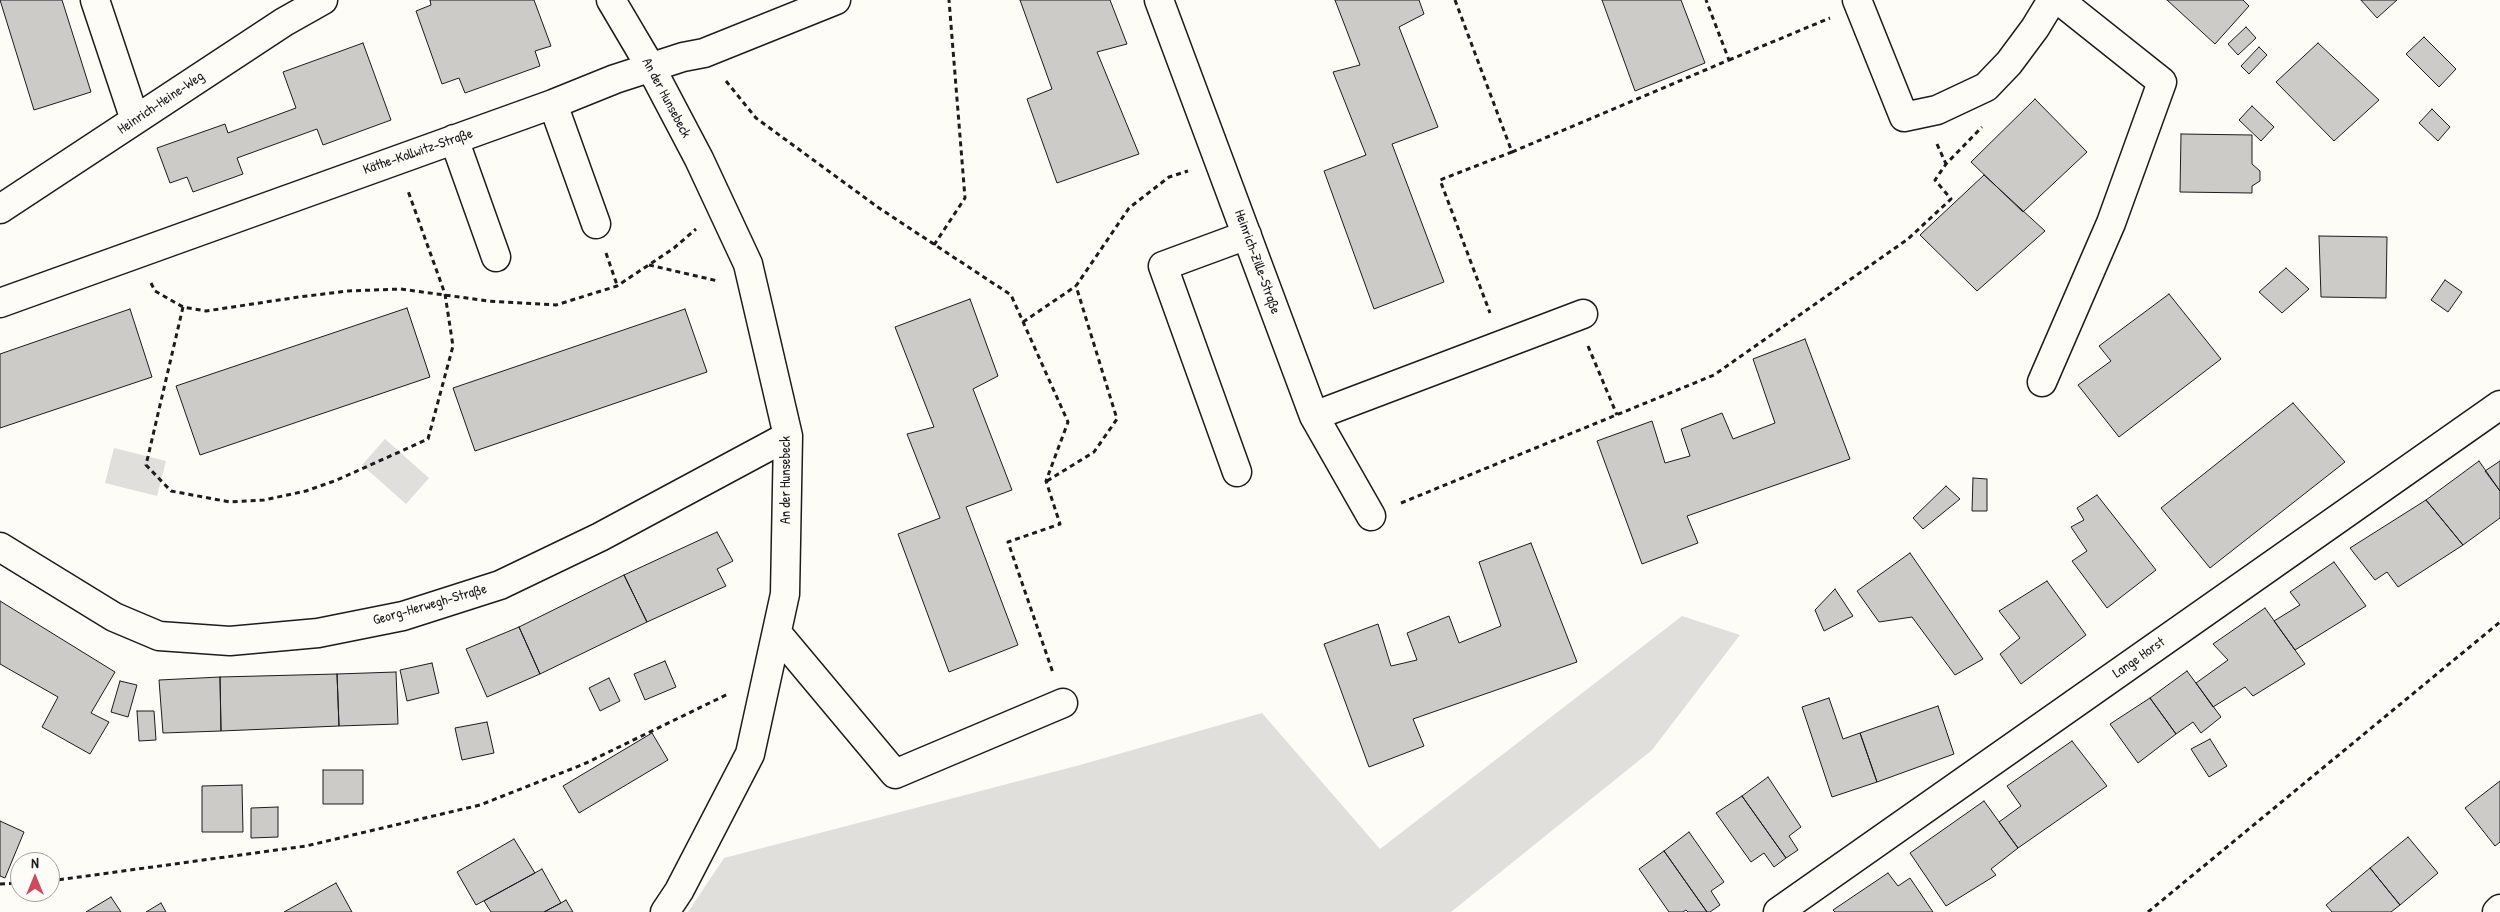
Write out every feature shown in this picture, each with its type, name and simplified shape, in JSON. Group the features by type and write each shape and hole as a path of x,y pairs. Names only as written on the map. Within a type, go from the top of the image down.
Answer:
{"street":[{"path":"95,0 135,120"},
{"name":"Heinrich-Heine-Weg","path":"0,210 284,22 323,0"},
{"name":"An der Hunsebeck","path":"611,0 650,66 699,159 748,264 788,436 785,594 750,754 679,891 665,912"},
{"name":"Käthe-Kollwitz-Straße","path":"0,303 553,104 650,66 704,53 836,0"},
{"name":"Heinrich-Zille-Straße","path":"1159,0 1314,416 1371,516"},
{"path":"1857,3 1904,117 1937,110 1986,87 2009,63 2035,28 2052,0"},
{"path":"2042,382 2111,223 2162,82 2059,0"},
{"path":"553,104 596,224"},
{"path":"454,139 496,258"},
{"path":"1236,472 1163,266 1247,235"},
{"path":"1314,416 1579,315"},
{"name":"Lange Horst","path":"1778,912 2500,405"},
{"name":"Georg-Herwegh-Straße","path":"0,547 114,618 159,636 230,641 318,633 402,616 500,585 600,537 788,436"},
{"path":"777,633 895,774 1063,703"},
{"path":"2497,912 2500,909"}],"path":[{"path":"934,245 966,198 949,0"},
{"path":"1454,0 1512,152"},
{"path":"1706,0 1729,60"},
{"path":"1502,345 1440,180 1512,152 1729,60 1857,3"},
{"path":"704,53 756,118 879,208 1011,295 1068,422 1046,481 1060,524 1008,542 1063,703"},
{"path":"1371,516 1714,375 1908,239 1951,199 1935,180 1946,164 1983,127"},
{"path":"183,307 146,465 171,491 230,502 264,500 306,491 338,480 428,439 454,346 445,294 397,159"},
{"path":"1023,322 1076,286 1129,208 1169,177 1218,160"},
{"path":"134,254 155,290 183,307 206,311 348,291 401,289 488,301 556,305 617,286 674,248 722,207"},
{"path":"648,265 753,288"},
{"path":"1046,481 1094,452 1117,419 1076,286"},
{"path":"1579,315 1617,415"},
{"path":"2148,912 2500,622"},
{"path":"60,880 306,846 480,805 584,764 767,675"}],"shaded area":[{"path":"385,439 429,478 406,504 362,465"},
{"path":"114,448 166,461 157,496 105,483"},
{"path":"1682,616 1740,635 1652,750 1451,912 688,912 724,858 1080,765 1262,713 1380,849"}],"building":[{"path":"0,0 62,0 91,92 34,110"},
{"path":"430,0 534,0 551,46 535,51 540,66 465,93 459,78 442,84 416,11 431,5"},
{"path":"1020,0 1110,0 1127,44 1097,52 1139,154 1057,183 1027,99 1052,89"},
{"path":"1335,0 1419,0 1424,14 1399,27 1438,127 1392,144 1444,282 1374,309 1324,171 1366,155 1333,72 1360,65"},
{"path":"1602,0 1681,0 1705,63 1635,91"},
{"path":"2167,0 2243,0 2249,6 2215,44"},
{"path":"2361,0 2397,0 2377,18"},
{"path":"2246,27 2256,38 2238,55 2228,44"},
{"path":"2424,37 2456,69 2439,87 2406,54"},
{"path":"363,43 391,120 323,145 317,129 237,158 243,174 193,192 187,177 170,183 157,148 225,124 228,133 296,108 283,72"},
{"path":"2318,43 2379,100 2334,141 2276,82"},
{"path":"2259,47 2267,55 2249,74 2241,66"},
{"path":"2035,99 2087,152 2023,212 1971,162"},
{"path":"2252,106 2274,127 2261,141 2239,120"},
{"path":"2432,109 2450,127 2438,141 2419,123"},
{"path":"2181,134 2252,135 2252,164 2260,171 2260,181 2252,186 2252,193 2180,192"},
{"path":"1984,175 2045,231 1977,291 1920,235"},
{"path":"2319,236 2387,237 2386,298 2321,297"},
{"path":"2286,268 2309,289 2282,313 2259,292"},
{"path":"2445,280 2462,292 2448,312 2431,300"},
{"path":"2169,294 2221,359 2119,437 2078,385 2111,361 2099,346"},
{"path":"970,299 998,376 973,389 1012,490 966,507 1018,645 949,672 898,534 940,518 907,434 934,427 895,327"},
{"path":"407,308 430,377 200,455 176,386"},
{"path":"130,309 152,377 0,428 0,354"},
{"path":"685,309 707,372 475,451 453,388"},
{"path":"1805,339 1850,459 1687,516 1698,543 1642,564 1597,441 1652,421 1665,463 1690,456 1681,429 1722,413 1733,439 1775,423 1753,359"},
{"path":"2293,403 2345,462 2210,568 2161,508"},
{"path":"2479,461 2500,491 2500,518 2463,545 2426,500"},
{"path":"2500,461 2500,491 2485,471"},
{"path":"1973,478 1987,479 1987,511 1972,511"},
{"path":"1946,486 1960,499 1923,529 1913,518"},
{"path":"2097,495 2156,570 2107,608 2072,561 2087,551 2071,527 2084,520 2077,508"},
{"path":"2426,500 2463,545 2398,587 2387,572 2375,580 2350,548"},
{"path":"717,532 733,561 717,569 726,586 647,622 624,575"},
{"path":"1531,543 1577,662 1413,719 1424,746 1369,767 1324,644 1378,624 1391,666 1417,660 1407,633 1449,616 1459,643 1501,626 1479,562"},
{"path":"1910,553 1983,659 1955,675 1912,617 1879,622 1857,591"},
{"path":"2334,562 2366,606 2295,650 2274,621 2300,605 2290,592"},
{"path":"624,575 647,622 540,674 519,627"},
{"path":"2047,581 2086,635 2021,684 2000,654 2020,638 1999,611"},
{"path":"1835,589 1853,616 1824,631 1815,610"},
{"path":"0,601 115,672 91,713 109,722 90,754 42,727 58,697 0,664"},
{"path":"2265,608 2305,664 2253,696 2245,687 2213,707 2196,683 2228,660 2213,644"},
{"path":"519,627 540,674 487,697 466,649"},
{"path":"665,661 676,687 645,700 634,674"},
{"path":"432,663 439,693 407,701 400,670"},
{"path":"2187,671 2221,717 2201,733 2193,722 2176,734 2150,698"},
{"path":"396,672 398,724 339,726 337,674"},
{"path":"337,674 339,726 221,731 220,677"},
{"path":"220,677 221,731 163,733 159,680"},
{"path":"609,678 620,701 600,711 589,688"},
{"path":"120,681 137,685 128,717 111,712"},
{"path":"1829,698 1843,739 1860,733 1877,782 1832,797 1802,707"},
{"path":"2150,698 2176,734 2138,763 2110,724"},
{"path":"1938,706 1954,754 1877,782 1860,733"},
{"path":"137,711 154,711 156,740 139,741"},
{"path":"487,722 494,753 462,760 455,728"},
{"path":"652,733 668,760 579,813 563,786"},
{"path":"2210,739 2227,766 2209,777 2191,749"},
{"path":"2072,741 2107,786 2018,848 1999,822 2021,806 2007,786"},
{"path":"323,770 363,770 363,804 323,804"},
{"path":"1768,777 1801,827 1789,836 1798,850 1786,858 1742,796"},
{"path":"2500,781 2500,842 2495,846 2465,808"},
{"path":"242,785 243,832 202,832 202,786"},
{"path":"1742,796 1786,858 1774,867 1764,853 1751,862 1716,813"},
{"path":"1984,801 2018,848 1991,869 1996,875 1946,906 1910,853"},
{"path":"278,807 278,837 251,838 251,808"},
{"path":"0,821 24,832 16,852 10,852 10,866 5,878 0,876"},
{"path":"1689,832 1724,882 1711,891 1720,905 1710,912 1707,912 1664,851"},
{"path":"2408,837 2438,873 2400,905 2370,868"},
{"path":"514,839 535,873 476,905 457,872"},
{"path":"1664,851 1707,912 1688,912 1686,910 1683,912 1669,912 1639,869"},
{"path":"2370,868 2400,905 2391,912 2332,912 2326,905"},
{"path":"542,869 561,903 544,912 491,912 484,901"},
{"path":"1888,873 1898,886 1910,878 1933,912 1835,912 1833,910"},
{"path":"336,883 352,912 284,912"},
{"path":"111,897 121,912 86,912"},
{"path":"566,900 573,912 544,912 561,903"},
{"path":"161,903 166,912 146,912"}]}
